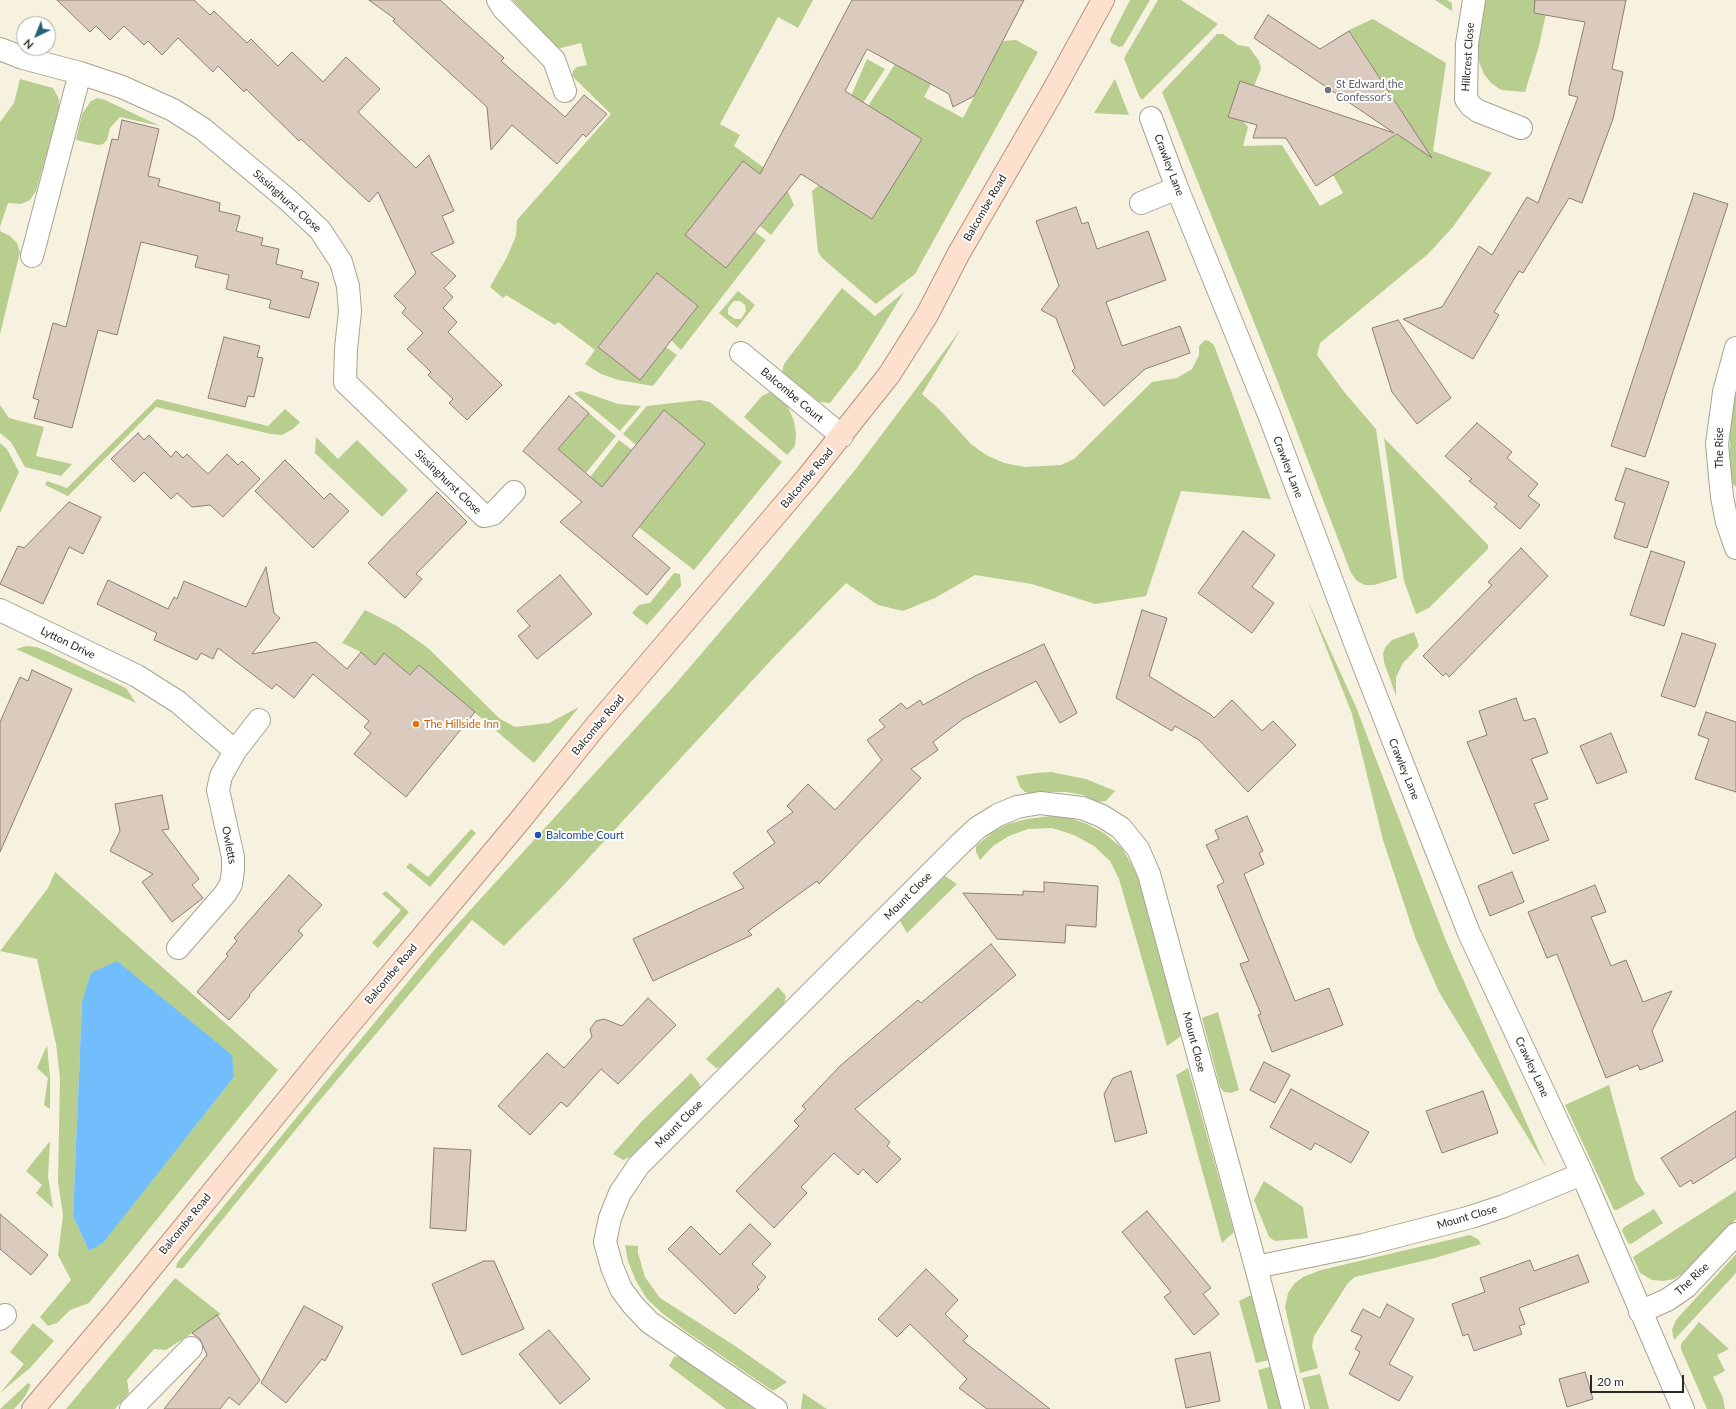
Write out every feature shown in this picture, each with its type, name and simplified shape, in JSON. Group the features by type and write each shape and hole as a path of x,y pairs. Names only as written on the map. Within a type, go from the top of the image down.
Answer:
{"main road":[{"name":"Balcombe Road","path":"33,1409 116,1311 322,1056 516,825 595,727 842,436 889,375 927,315 959,253 1053,91 1103,0"}],"street":[{"path":"498,0 503,8 554,60 565,91"},
{"name":"Hillcrest Close","path":"1474,0 1468,44 1466,99 1471,106 1478,111 1520,128"},
{"name":"Sissinghurst Close","path":"0,49 23,58 80,73 122,87 173,110 203,129 320,230 341,262 348,286 350,310 346,349 345,382 484,516 493,514 514,492"},
{"path":"32,256 80,73"},
{"name":"Crawley Lane","path":"1151,118 1177,188 1270,417 1357,648 1469,933 1582,1174 1640,1312 1683,1409"},
{"path":"1141,203 1177,188"},
{"name":"The Rise","path":"1736,348 1724,392 1717,444 1722,497 1727,522 1736,548"},
{"name":"Balcombe Court","path":"741,353 842,436"},
{"name":"Lytton Drive","path":"0,610 137,676 178,702 235,751"},
{"name":"Owletts","path":"178,948 226,894 231,884 233,857 218,790 221,776 235,751 259,720"},
{"name":"Mount Close","path":"776,1409 650,1322 633,1305 621,1289 612,1267 605,1242 610,1218 620,1193 639,1165 963,841 977,828 998,815 1017,807 1040,803 1082,808 1102,816 1121,828 1138,849 1148,874 1293,1409"},
{"name":"Mount Close","path":"1256,1268 1363,1245 1471,1217 1504,1206 1582,1174"},
{"name":"The Rise","path":"1640,1312 1667,1300 1686,1287 1736,1234"},
{"path":"131,1409 191,1348"}],"green space":[{"path":"513,0 813,0 798,28 778,17 720,124 740,135 734,146 774,175 785,185 794,205 771,235 760,226 785,194 743,161 685,235 726,268 755,232 766,240 681,350 671,340 698,306 657,273 598,346 640,380 666,347 677,355 653,386 618,380 601,374 585,364 595,350 558,322 555,325 506,295 503,298 490,287 507,257 516,236 517,220 611,114 572,76 573,71 577,67 587,65 581,43 561,48 555,47"},
{"path":"1130,0 1150,0 1123,46 1119,47 1111,43 1110,39"},
{"path":"1158,0 1181,0 1218,24 1142,100 1124,58"},
{"path":"1435,0 1447,0 1452,3 1452,11"},
{"path":"1485,0 1549,0 1539,46 1525,92 1501,90 1491,83 1484,74 1479,62 1477,44"},
{"path":"1373,19 1446,63 1433,151 1492,173 1452,228 1428,254 1320,343 1317,355 1345,393 1376,429 1397,578 1374,585 1365,585 1357,581 1351,573 1279,385 1162,92 1217,34 1223,34 1238,45 1249,47 1259,61 1261,69 1254,86 1240,81 1228,117 1243,121 1248,127 1243,146 1282,145 1320,206 1343,193 1333,175 1411,126 1349,30"},
{"path":"1016,40 1038,52 915,274 876,304 822,258 818,252 812,191 818,186 839,150 827,190 872,219 922,139 877,111 843,145 895,64 931,84 924,97 963,118 1003,41"},
{"path":"867,59 885,69 839,140 845,110"},
{"path":"20,79 53,88 59,99 59,110 36,191 30,200 21,204 8,203 0,227 0,122 14,103"},
{"path":"1115,79 1129,115 1094,113"},
{"path":"97,98 105,100 160,126 120,117 110,128 107,140 103,144 98,145 76,140 82,114 91,101"},
{"path":"0,231 10,236 17,243 20,252 0,334"},
{"path":"842,288 875,316 904,292 858,367 830,403 820,402 782,372 784,364"},
{"path":"738,291 755,305 737,328 719,313","holes":["734,301 740,301 745,305 746,311 741,319 735,319 728,314 728,308"]},
{"path":"961,329 922,394 939,409 971,444 986,455 1004,463 1025,467 1061,465 1074,459 1152,382 1177,378 1192,369 1199,355 1199,346 1205,340 1209,341 1214,345 1271,499 1181,491 1146,596 1095,604 1032,584 975,575 935,598 903,611 878,605 846,583 774,657 561,888 504,946 472,920 315,1106 183,1268 176,1268 177,1263 435,949 672,688 766,578 855,470"},
{"path":"1736,386 1736,487 1731,482 1730,422"},
{"path":"581,391 618,404 641,406 620,431 574,393"},
{"path":"770,392 787,405 794,421 796,434 795,446 787,455 744,417 762,396"},
{"path":"157,399 268,426 285,409 300,422 293,429 282,435 271,434 156,407 68,496 45,485 47,481 67,488"},
{"path":"700,400 710,402 782,462 694,570 584,485 619,440 632,450 605,484 647,518 705,444 664,410 636,445 623,434 647,406"},
{"path":"0,405 9,418 44,427 36,456 72,464 61,476 25,467 11,442 0,433"},
{"path":"589,413 616,436 586,473 558,449"},
{"path":"316,437 338,459 357,440 408,490 382,517 315,453"},
{"path":"1384,438 1488,545 1488,549 1429,608 1416,614 1404,581"},
{"path":"0,443 7,449 19,472 0,513"},
{"path":"674,573 680,574 681,586 647,625 632,613 639,605 650,603"},
{"path":"1307,599 1356,707 1446,941 1546,1167 1439,992 1415,937 1383,840 1352,714"},
{"path":"365,610 397,626 428,648 500,719 515,727 549,723 579,707 534,763 419,665 410,675 385,654 375,665 361,652 342,643"},
{"path":"1414,632 1419,646 1403,663 1396,677 1396,696 1384,662 1383,653 1386,646 1392,640"},
{"path":"26,646 36,647 49,652 126,688 136,703 16,649"},
{"path":"1051,772 1086,779 1115,791 1106,801 1098,802 1083,795 1066,792 1044,792 1032,794 1025,792 1020,787 1016,776"},
{"path":"1051,816 1070,818 1087,824 1104,833 1122,848 1137,874 1181,1036 1167,1046 1119,879 1110,861 1094,846 1074,835 1052,828 1028,829 1009,836 993,846 980,860 976,852 976,846 993,832 1008,824 1027,819"},
{"path":"471,829 476,833 430,887 406,867 410,863 428,877"},
{"path":"55,872 278,1070 89,1303 70,1310 57,1323 48,1326 40,1317 71,1280 58,1255 63,1215 58,1182 60,1078 56,1044 37,959 0,951 48,888","holes":["82,1002 234,1077 103,1242 89,1251 73,1216"]},
{"path":"945,876 957,884 907,933 900,921"},
{"path":"386,891 409,912 378,948 372,943 401,910 382,894"},
{"path":"778,987 786,996 784,1004 720,1067 716,1068 706,1059"},
{"path":"1218,1012 1239,1090 1231,1093 1224,1092 1220,1087 1202,1018"},
{"path":"47,1045 50,1077 50,1109 44,1105 48,1078 37,1068"},
{"path":"1188,1068 1234,1232 1222,1243 1176,1075"},
{"path":"691,1073 701,1088 630,1157 623,1160 613,1154 642,1121"},
{"path":"1609,1085 1635,1179 1645,1194 1617,1210 1614,1210 1565,1105"},
{"path":"50,1141 48,1177 53,1208 36,1193 42,1185 26,1171"},
{"path":"1264,1181 1303,1207 1308,1238 1275,1241 1269,1237 1254,1200"},
{"path":"1736,1191 1736,1219 1687,1271 1674,1279 1663,1281 1652,1280 1640,1273 1633,1257"},
{"path":"1654,1209 1663,1223 1631,1244 1628,1243 1622,1231 1624,1227"},
{"path":"1470,1235 1478,1239 1481,1244 1435,1258 1355,1277 1348,1283 1314,1336 1312,1346 1318,1368 1300,1373 1285,1307 1288,1293 1294,1284 1303,1277 1321,1270"},
{"path":"625,1245 638,1246 638,1253 645,1277 660,1298 732,1344 787,1382 773,1391 684,1330 662,1313 647,1299 636,1281 628,1261"},
{"path":"1736,1254 1736,1273 1674,1340 1672,1330 1676,1320"},
{"path":"175,1278 221,1314 166,1350 154,1349 127,1380 129,1393 115,1409 66,1409"},
{"path":"1253,1294 1270,1360 1256,1363 1239,1301"},
{"path":"1699,1322 1729,1349 1717,1355 1725,1371 1713,1377 1723,1398 1725,1409 1707,1409 1681,1349 1681,1344"},
{"path":"33,1323 54,1341 30,1368 0,1393 24,1364 10,1352"},
{"path":"679,1356 755,1409 726,1409 669,1366 674,1357"},
{"path":"1273,1366 1284,1409 1268,1409 1258,1370"},
{"path":"1320,1374 1329,1409 1310,1409 1302,1378"},
{"path":"28,1383 31,1385 24,1398 14,1409 0,1409"},
{"path":"803,1393 827,1409 801,1409"}],"water":[{"path":"117,961 232,1055 234,1077 103,1243 89,1251 73,1216 82,1002 91,973"}],"building":[{"path":"57,0 194,0 210,15 214,11 247,43 251,39 278,66 292,52 323,82 346,57 380,89 358,112 416,168 429,155 454,211 442,216 454,243 431,253 456,276 444,288 453,297 443,308 457,322 448,332 502,385 467,420 449,403 453,399 428,375 431,372 407,349 423,333 402,313 406,308 394,296 416,273 378,192 369,202 301,139 299,141 246,89 244,92 218,66 213,72 178,38 162,55 148,41 144,45 124,26 110,40 96,26 90,32"},
{"path":"369,0 440,0 504,58 501,61 565,117 584,95 607,114 586,137 583,134 557,164 512,125 491,150 487,107 393,21 395,19"},
{"path":"852,0 1024,0 974,96 953,107 949,94 867,49 845,91 922,139 872,219 801,174 726,268 685,235 743,161 760,174"},
{"path":"1535,0 1626,0 1612,69 1623,72 1613,119 1582,203 1569,198 1523,273 1519,271 1494,312 1499,315 1473,359 1403,319 1442,307 1479,246 1492,255 1527,197 1538,203 1578,97 1569,95 1569,90 1585,22 1534,13"},
{"name":"St Edward the Confessor's","path":"1268,15 1320,49 1349,31 1432,158 1397,134 1316,186 1286,138 1253,138 1257,125 1228,117 1240,81 1394,133 1254,38"},
{"path":"122,120 159,129 148,176 160,179 158,186 220,203 219,211 240,216 236,231 263,238 261,245 279,249 276,264 303,271 301,278 319,283 309,318 269,308 271,300 226,289 229,275 195,267 198,256 141,242 117,335 98,330 72,428 34,418 39,400 33,398 53,323 66,327 112,139 118,140"},
{"path":"1694,193 1728,204 1645,457 1611,446"},
{"path":"1076,207 1082,224 1088,222 1097,249 1148,231 1166,280 1106,302 1122,346 1180,326 1190,353 1145,369 1104,406 1072,371 1075,368 1056,318 1041,310 1059,286 1036,221"},
{"path":"657,273 698,306 640,380 598,347"},
{"path":"1398,320 1451,398 1417,424 1392,392 1372,328"},
{"path":"224,337 260,346 257,357 263,358 254,397 248,396 245,407 208,398"},
{"path":"569,396 589,413 558,449 602,487 664,410 705,444 632,536 670,568 647,595 560,522 582,502 523,451"},
{"path":"1477,423 1512,452 1507,458 1538,484 1528,496 1540,505 1520,529 1494,507 1497,504 1469,481 1472,479 1445,456"},
{"path":"138,433 144,440 149,435 171,457 176,451 183,458 187,454 208,474 227,454 238,465 242,461 260,479 223,517 210,505 192,507 177,493 171,499 144,472 134,482 111,459"},
{"path":"285,460 324,499 330,493 349,511 313,548 255,491"},
{"path":"1626,468 1669,482 1647,548 1614,538 1625,503 1615,500"},
{"path":"437,492 467,522 416,574 422,579 405,598 368,563"},
{"path":"69,502 101,517 83,554 69,547 43,604 0,584 18,546 24,548"},
{"path":"1243,531 1275,555 1252,587 1274,603 1252,633 1198,593"},
{"path":"1521,548 1548,576 1449,677 1446,673 1443,676 1423,656 1492,585 1488,582"},
{"path":"1651,551 1685,562 1664,626 1630,615"},
{"path":"266,567 274,613 280,618 252,654 316,642 347,669 361,652 375,665 384,653 410,675 419,665 475,712 406,797 354,754 371,733 364,727 369,721 313,674 294,698 276,684 272,689 218,648 213,659 201,653 197,660 154,640 157,633 97,604 108,580 168,609 174,597 177,599 184,581 246,607"},
{"path":"560,575 592,614 537,659 518,636 530,626 517,611"},
{"path":"1142,610 1167,618 1149,676 1214,718 1232,700 1262,731 1273,721 1296,745 1248,792 1199,740 1175,726 1172,731 1116,698"},
{"path":"1682,633 1716,644 1695,707 1661,696"},
{"path":"1044,644 1077,713 1060,723 1036,681 963,719 933,742 938,750 911,769 921,778 819,884 817,881 748,931 752,935 653,981 633,939 744,888 733,873 775,843 767,831 793,812 787,806 808,784 835,810 882,760 867,740 885,727 879,720 901,703 907,709 920,700 923,705 975,676"},
{"path":"32,670 72,689 0,852 0,722 20,677 28,681"},
{"path":"1516,698 1524,721 1535,718 1548,753 1531,759 1548,799 1534,804 1549,840 1513,854 1467,742 1487,735 1479,711"},
{"path":"1706,712 1736,722 1736,792 1695,779 1709,739 1698,735"},
{"path":"1611,733 1627,772 1597,784 1580,746"},
{"path":"162,795 169,829 162,830 199,879 192,885 203,898 172,922 142,882 153,874 110,851 120,831 115,804"},
{"path":"1247,816 1263,851 1259,853 1264,864 1244,874 1295,1001 1329,988 1343,1025 1272,1052 1258,1015 1261,1014 1240,964 1249,961 1217,886 1224,882 1206,845 1219,839 1215,830"},
{"path":"1512,872 1524,902 1490,916 1478,886"},
{"path":"289,875 322,905 298,931 303,935 249,995 250,996 229,1020 197,992 228,956 226,954 237,941 234,938"},
{"path":"1044,882 1098,886 1096,927 1066,925 1065,943 997,939 963,893 1023,895 1023,891 1044,892"},
{"path":"1595,885 1606,912 1591,917 1611,966 1626,960 1643,1002 1672,991 1652,1031 1663,1061 1640,1070 1638,1065 1606,1078 1557,954 1547,958 1528,912"},
{"path":"991,944 1016,975 855,1109 890,1142 887,1146 901,1159 877,1183 863,1169 858,1175 834,1153 801,1187 807,1193 774,1228 736,1191 799,1126 794,1121 806,1109 802,1106 840,1066 918,1000 921,1003"},
{"path":"648,998 676,1025 618,1084 601,1069 567,1107 561,1102 530,1135 498,1106 547,1053 564,1068 592,1037 590,1029 596,1021 604,1019 622,1026"},
{"path":"1264,1062 1290,1075 1275,1103 1250,1090"},
{"path":"1131,1071 1147,1133 1115,1142 1104,1094 1113,1078"},
{"path":"1291,1089 1369,1132 1351,1163 1315,1143 1311,1150 1270,1127"},
{"path":"1483,1091 1498,1133 1442,1153 1426,1111"},
{"path":"1736,1111 1736,1157 1693,1184 1691,1180 1680,1187 1661,1158"},
{"path":"434,1148 471,1150 466,1231 430,1228"},
{"path":"1147,1211 1211,1288 1203,1294 1219,1314 1194,1335 1164,1297 1171,1292 1122,1232"},
{"path":"0,1214 48,1255 31,1275 0,1249"},
{"path":"750,1224 771,1244 752,1264 766,1277 757,1287 759,1289 735,1314 668,1249 691,1226 720,1255"},
{"path":"1578,1255 1589,1282 1519,1308 1525,1324 1519,1326 1522,1334 1474,1351 1468,1334 1463,1336 1452,1304 1485,1292 1480,1278 1530,1260 1534,1271"},
{"path":"484,1261 494,1261 524,1329 462,1355 432,1284"},
{"path":"926,1269 958,1300 945,1314 968,1336 963,1341 1050,1409 987,1409 959,1388 967,1379 910,1324 897,1337 878,1319"},
{"path":"1387,1304 1414,1319 1389,1364 1413,1377 1399,1401 1349,1374 1360,1352 1355,1349 1362,1336 1351,1331 1363,1309 1380,1318"},
{"path":"304,1306 343,1327 325,1361 322,1359 286,1403 261,1383"},
{"path":"217,1315 260,1380 239,1405 229,1397 220,1409 164,1409 207,1355 200,1339 192,1333"},
{"path":"549,1330 590,1379 560,1404 519,1354"},
{"path":"1210,1352 1220,1401 1186,1408 1175,1359"},
{"path":"1585,1372 1593,1399 1567,1407 1559,1379"}],"place":[{"name":"St Edward the Confessor's","path":"1328,90"},
{"name":"The Hillside Inn","path":"416,724"},
{"name":"Balcombe Court","path":"538,835"}]}
